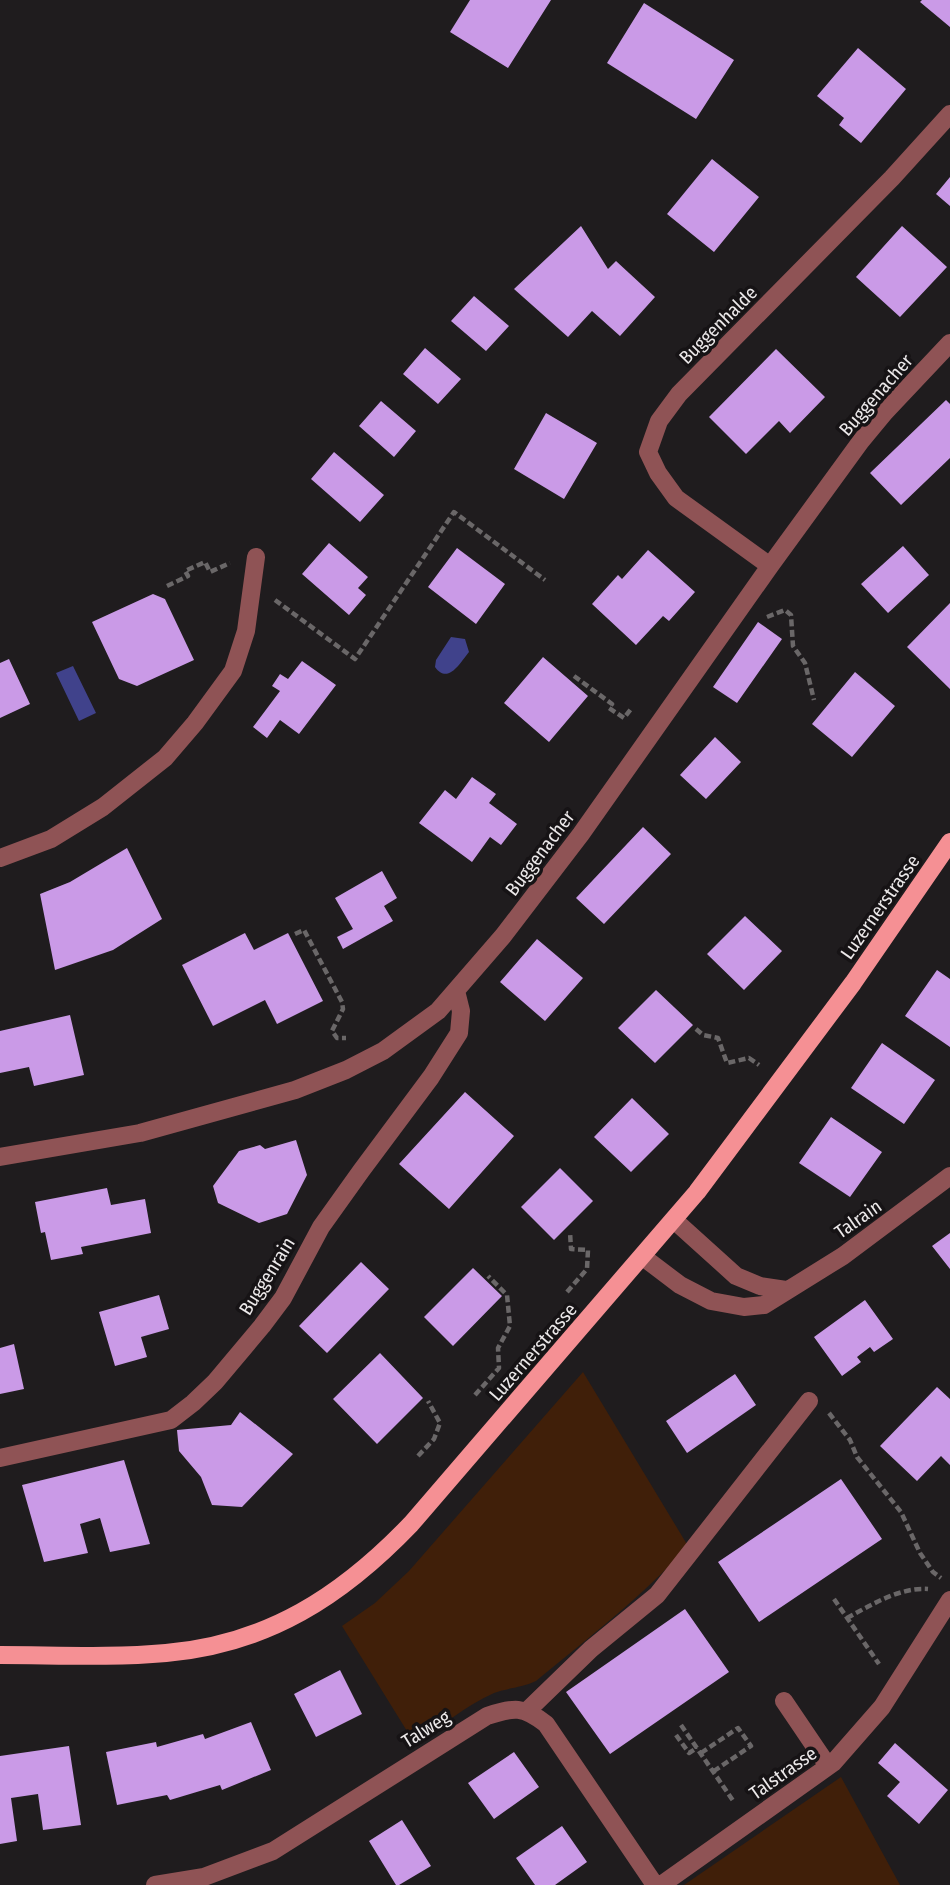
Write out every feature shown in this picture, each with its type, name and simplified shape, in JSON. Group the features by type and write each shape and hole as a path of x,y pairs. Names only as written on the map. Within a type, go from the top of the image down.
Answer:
{"main road":[{"name":"Luzernerstrasse","path":"0,1655 132,1655 206,1648 274,1627 309,1609 367,1566 411,1524 674,1220 772,1094 853,983 950,842"}],"street":[{"name":"Buggenhalde","path":"770,566 676,498 658,473 649,452 659,421 679,394 892,178 950,114"},
{"name":"Buggenacher","path":"0,1157 140,1133 295,1090 346,1070 375,1055 438,1011 581,834 770,566 885,412 950,343"},
{"path":"0,858 51,839 103,807 165,758 195,723 233,671 246,631 256,557"},
{"name":"Buggenrain","path":"0,1458 171,1420 215,1382 282,1298 321,1227 445,1055 458,1033 461,1011 456,991"},
{"name":"Talrain","path":"643,1257 680,1285 711,1301 728,1306 764,1305 843,1256 950,1176"},
{"path":"674,1220 736,1276 760,1286 786,1290"},
{"path":"655,1885 545,1724 528,1710 591,1648 657,1595 816,1403"},
{"name":"Talstrasse","path":"661,1885 828,1766 882,1707 949,1601"},
{"path":"784,1701 828,1766"},
{"name":"Talweg","path":"155,1885 204,1877 273,1851 487,1716 508,1709 528,1710"}],"path":[{"path":"267,594 355,659 454,512 545,580"},
{"path":"167,586 188,576 185,570 205,562 210,572 241,557 256,557"},
{"path":"741,608 763,619 785,610 790,613 793,646 805,663 814,700"},
{"path":"574,676 612,704 609,708 624,718 631,709"},
{"path":"295,934 304,930 342,1002 343,1009 332,1028 333,1034 342,1040 363,1033 375,1055"},
{"path":"696,1029 703,1035 718,1038 727,1063 749,1058 759,1066"},
{"path":"568,1292 587,1269 587,1250 571,1249 570,1232"},
{"path":"475,1395 499,1368 498,1348 510,1326 507,1295 488,1276"},
{"path":"418,1456 434,1439 440,1423 428,1401"},
{"path":"816,1403 850,1440 857,1457 901,1512 920,1553 933,1572 950,1584"},
{"path":"847,1618 888,1598 918,1589 928,1589 949,1601"},
{"path":"834,1599 883,1670 899,1681"},
{"path":"681,1725 749,1822"},
{"path":"676,1735 689,1753 699,1751 738,1728 751,1746 713,1771"}],"shaded area":[{"path":"451,637 465,639 469,652 458,666 445,674 435,667 436,660"},
{"path":"73,666 96,713 79,721 56,673"},
{"path":"583,1372 688,1546 633,1600 536,1681 483,1698 415,1744 342,1626 375,1603 409,1571"},
{"path":"841,1777 900,1885 684,1885"}],"building":[{"path":"470,0 551,0 508,68 450,32"},
{"path":"950,0 950,27 920,2"},
{"path":"644,3 734,60 696,119 607,63"},
{"path":"858,48 906,89 861,143 839,125 844,118 817,96"},
{"path":"712,159 759,197 714,252 667,214"},
{"path":"950,177 950,206 936,194"},
{"path":"581,226 608,269 616,261 655,297 620,336 592,311 568,337 514,289"},
{"path":"902,226 947,267 900,317 856,277"},
{"path":"474,296 509,326 486,351 451,321"},
{"path":"425,348 461,379 438,404 403,374"},
{"path":"776,349 825,397 790,433 779,421 746,454 709,417"},
{"path":"946,400 950,404 950,458 901,505 870,473"},
{"path":"381,401 416,431 394,457 359,426"},
{"path":"546,413 597,443 564,499 514,469"},
{"path":"334,452 384,495 360,522 311,479"},
{"path":"329,543 368,577 358,588 366,595 349,615 302,574"},
{"path":"903,546 929,575 888,613 861,584"},
{"path":"457,548 505,584 476,624 428,587"},
{"path":"648,550 695,592 669,621 663,616 636,645 592,604 618,575 622,579"},
{"path":"153,594 165,599 194,660 137,686 119,679 92,622"},
{"path":"950,603 950,689 907,647"},
{"path":"758,622 782,639 737,703 713,687"},
{"path":"543,657 588,696 549,742 504,703"},
{"path":"9,659 30,704 0,718 0,663"},
{"path":"302,661 336,685 299,734 280,720 267,738 253,727 280,691 272,686 280,674 288,679"},
{"path":"855,672 895,706 852,757 812,724"},
{"path":"715,737 741,762 706,799 680,775"},
{"path":"472,777 496,794 489,803 517,824 501,845 490,837 472,862 419,823 445,790 456,799"},
{"path":"643,827 671,854 604,924 576,898"},
{"path":"127,848 162,919 113,950 55,970 40,894 70,882"},
{"path":"382,871 397,898 384,906 393,921 343,949 337,937 353,929 335,898"},
{"path":"745,916 782,951 744,990 707,954"},
{"path":"245,933 254,950 288,933 323,1001 277,1024 265,1000 213,1026 182,965"},
{"path":"537,939 583,978 545,1021 500,982"},
{"path":"937,970 950,979 950,1047 905,1016"},
{"path":"656,990 693,1025 655,1063 618,1028"},
{"path":"70,1015 84,1075 34,1086 29,1067 0,1073 0,1031"},
{"path":"882,1043 935,1080 904,1124 851,1088"},
{"path":"465,1092 514,1136 449,1209 399,1164"},
{"path":"632,1098 669,1134 631,1172 594,1137"},
{"path":"831,1117 882,1152 850,1197 799,1163"},
{"path":"296,1140 307,1175 287,1214 259,1223 218,1203 213,1186 239,1151 260,1145 265,1149"},
{"path":"560,1168 593,1201 554,1240 521,1207"},
{"path":"107,1188 111,1205 145,1199 151,1233 81,1247 83,1254 51,1260 45,1232 41,1233 35,1202"},
{"path":"950,1233 950,1269 932,1246"},
{"path":"361,1262 389,1289 327,1353 299,1326"},
{"path":"473,1268 502,1296 453,1346 424,1317"},
{"path":"159,1295 169,1329 141,1337 147,1357 115,1366 99,1312"},
{"path":"865,1300 893,1339 874,1352 870,1347 857,1357 861,1362 842,1376 814,1337"},
{"path":"14,1344 24,1389 0,1394 0,1348"},
{"path":"380,1353 423,1398 377,1444 333,1399"},
{"path":"735,1374 756,1405 687,1453 666,1421"},
{"path":"937,1387 950,1399 950,1465 941,1456 917,1481 880,1446"},
{"path":"240,1412 293,1454 242,1507 212,1505 201,1477 179,1451 177,1430 231,1425"},
{"path":"124,1460 150,1544 110,1552 100,1518 80,1524 88,1553 44,1562 22,1485"},
{"path":"841,1479 882,1539 759,1622 718,1562"},
{"path":"685,1609 729,1672 610,1754 566,1692"},
{"path":"340,1670 362,1714 316,1737 294,1694"},
{"path":"251,1722 271,1770 222,1790 220,1785 170,1800 167,1795 117,1805 106,1752 156,1742 157,1747 203,1734 205,1739"},
{"path":"895,1743 948,1790 919,1824 887,1796 900,1782 878,1763"},
{"path":"69,1746 81,1825 43,1830 38,1794 11,1798 17,1841 0,1844 0,1756"},
{"path":"514,1752 539,1787 494,1819 468,1783"},
{"path":"402,1820 431,1866 396,1885 369,1841"},
{"path":"562,1826 587,1862 555,1885 535,1885 516,1858"}]}
